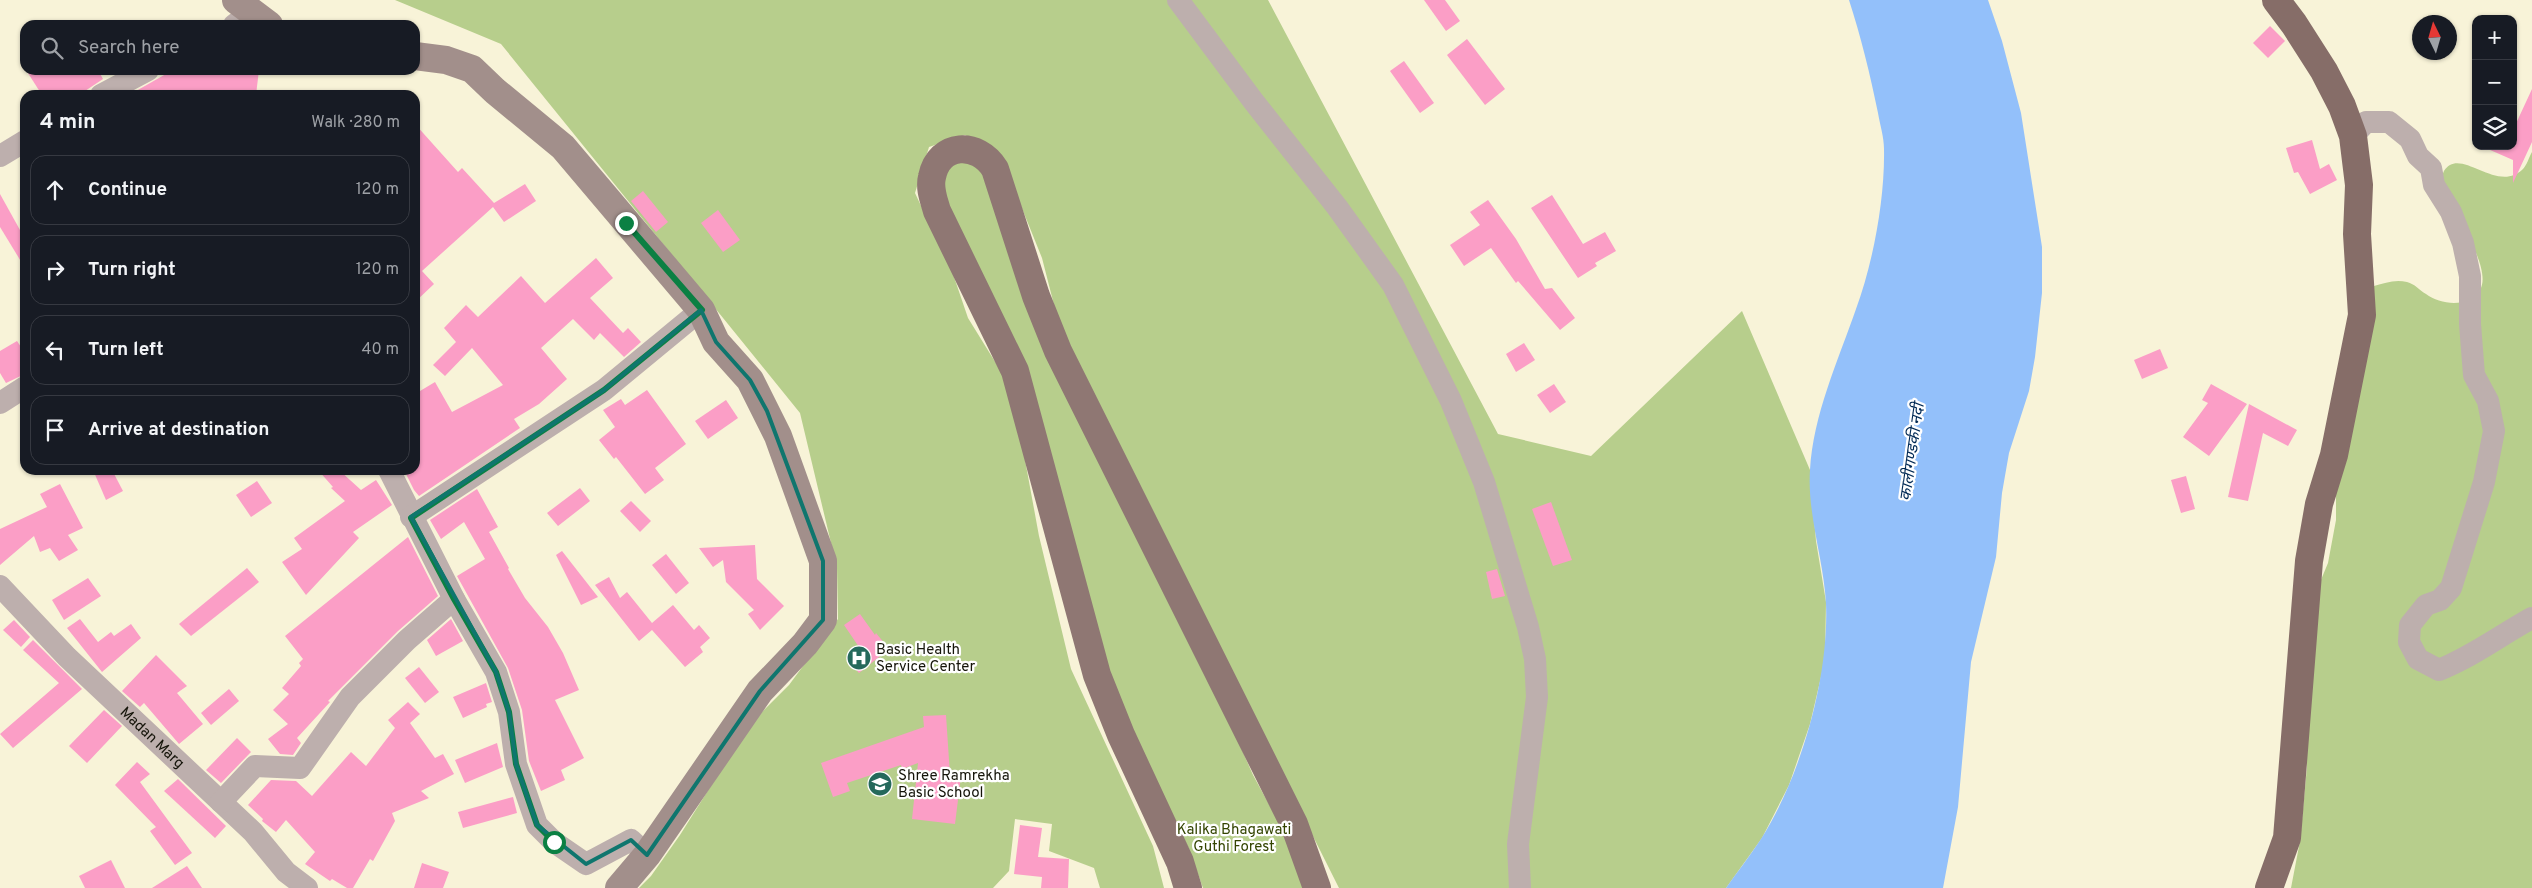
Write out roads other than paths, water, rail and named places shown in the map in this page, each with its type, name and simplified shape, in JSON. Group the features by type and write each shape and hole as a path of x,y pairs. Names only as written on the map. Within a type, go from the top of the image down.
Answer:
{"highway":[{"path":"2269,888 2287,838 2309,562 2319,504 2334,454 2362,315 2357,234 2359,185 2352,136 2342,106 2324,70 2276,0"}],"main road":[{"path":"420,57 446,60 472,69 495,91 563,147 702,310 716,342 750,380 778,436 823,561 823,620 806,644 760,691 647,855 618,888"},
{"path":"1188,888 1180,862 1121,735 1097,675 1015,371 941,220 932,195 931,179 934,167 939,159 948,152 964,149 977,151 988,157 994,169 1036,296 1058,351 1294,824 1317,888"}],"street":[{"path":"1178,0 1254,102 1337,207 1393,285 1451,401 1484,482 1528,628 1535,659 1537,697 1518,844 1520,888"},
{"path":"130,88 143,75"},
{"path":"2352,136 2366,122 2389,122 2410,139 2418,156 2431,168 2434,185 2451,212 2463,243 2470,276 2470,324 2474,375 2488,401 2494,431 2484,482 2456,576 2451,588 2440,600 2426,605 2410,625 2409,642 2418,659 2439,670 2464,661 2496,638 2532,618"},
{"path":"0,156 20,144"},
{"path":"411,518 604,390 702,310"},
{"path":"0,403 20,390"},
{"path":"391,475 411,518 454,599 496,672 509,712 516,764 537,825 554,842 586,864 631,840 647,855"},
{"name":"Madan Marg","path":"0,586 67,657 253,832 284,880 307,888"},
{"path":"221,802 255,766 300,768 350,697 407,640 454,599"}],"water":[{"name":"कालीगण्डकी नदी","path":"1849,0 1988,0 2002,41 2021,113 2042,247 2042,293 2035,357 2029,391 2009,453 2002,493 1996,557 1971,662 1958,807 1943,888 1726,888 1761,839 1788,786 1810,726 1823,663 1826,604 1811,503 1810,470 1812,449 1827,388 1868,272 1877,230 1884,168 1882,131 1865,56"}],"place":[{"name":"Basic Health Service Center","path":"859,658"},
{"name":"Shree Ramrekha Basic School","path":"880,784"}],"park label":[{"name":"Kalika Bhagawati Guthi Forest","path":"1234,838"}]}
